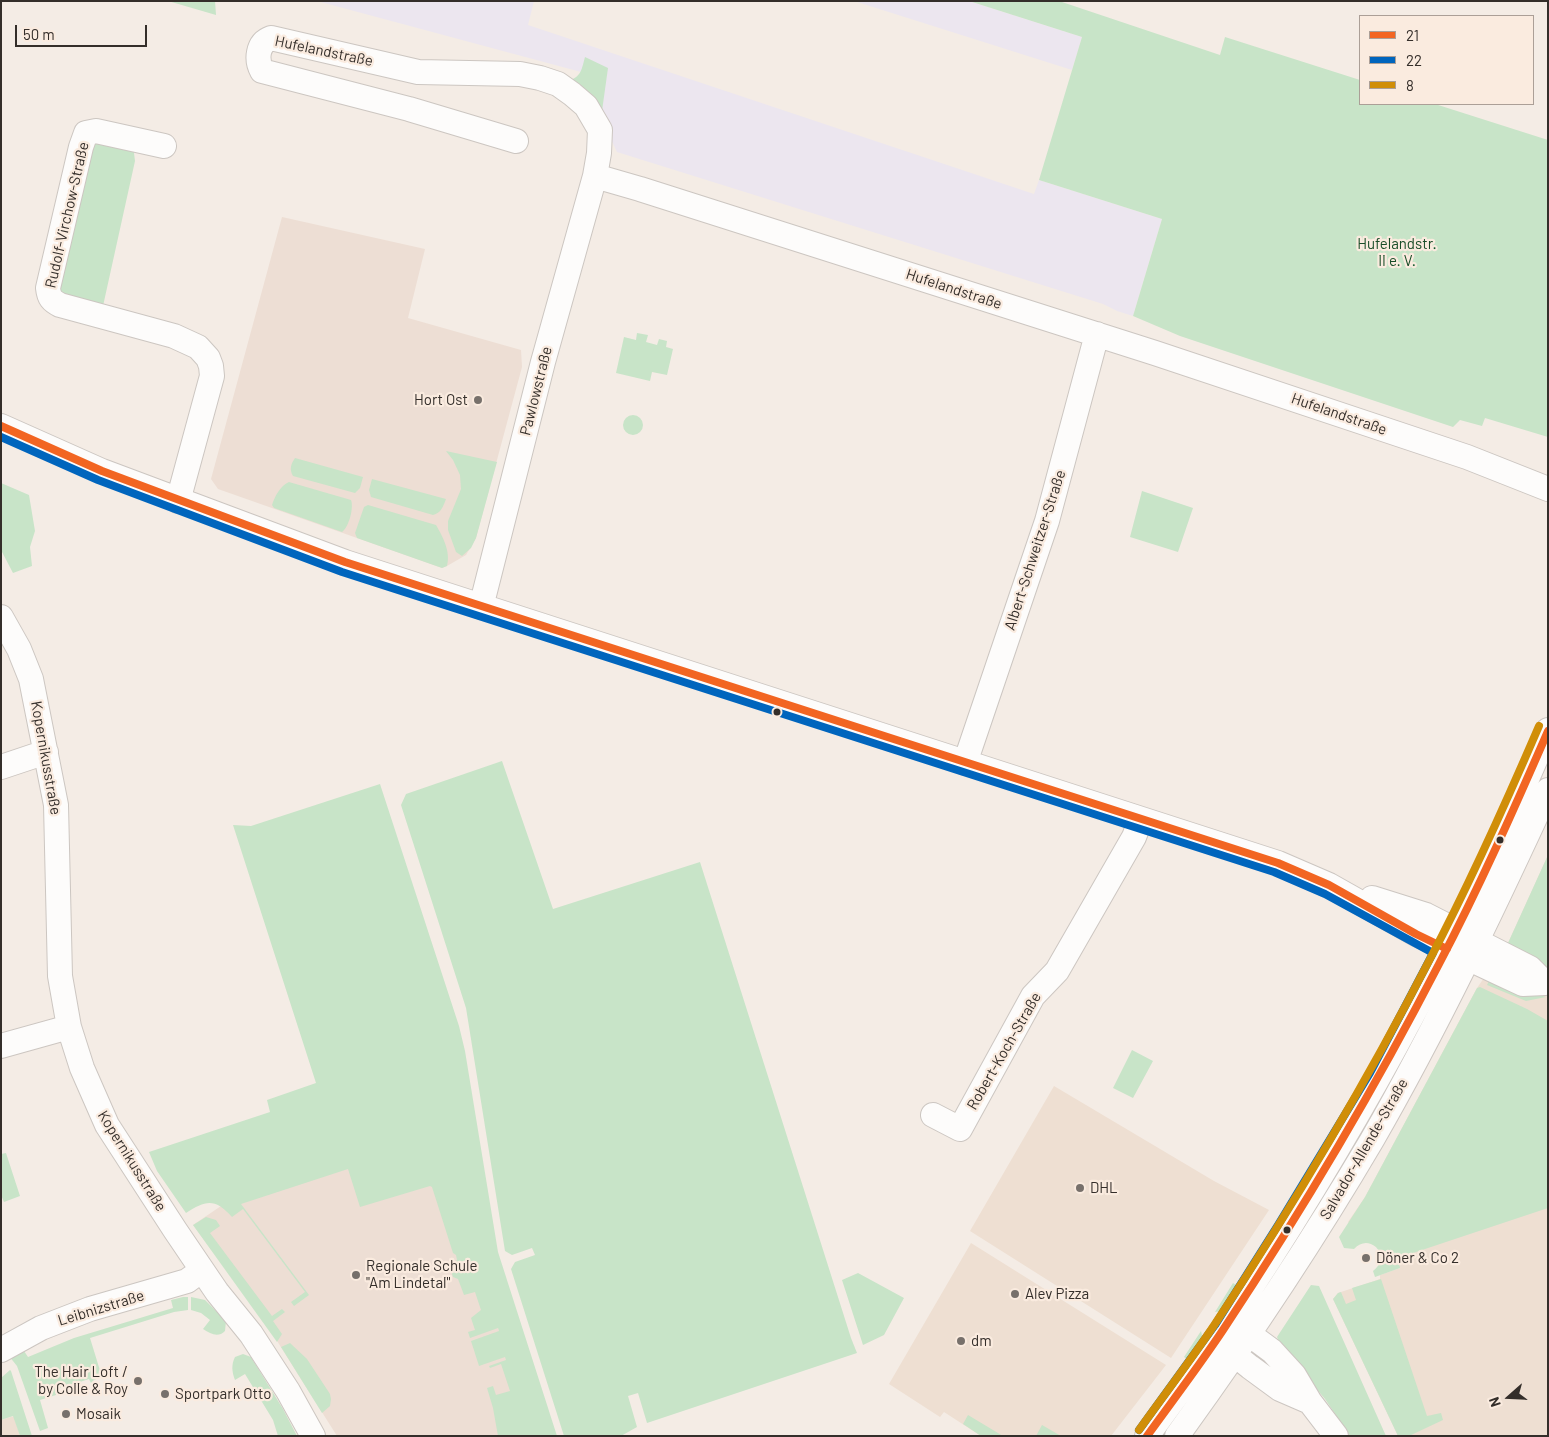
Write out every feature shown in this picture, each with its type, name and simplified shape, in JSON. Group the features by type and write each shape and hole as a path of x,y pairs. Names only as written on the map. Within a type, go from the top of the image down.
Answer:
{"street":[{"name":"Hufelandstraße","path":"516,140 409,109 262,71 259,65 259,51 265,40 270,38 418,72 520,74 558,84 586,106 600,130 595,176 1097,334 1467,457 1548,489"},
{"path":"409,109 418,72"},
{"name":"Rudolf-Virchow-Straße","path":"164,146 96,131 86,133 81,146 48,288 48,296 52,301 60,305 174,336 198,347 208,358 212,376 178,501"},
{"name":"Pawlowstraße","path":"480,607 595,176"},
{"name":"Albert-Schweitzer-Straße","path":"965,763 1047,521 1097,334"},
{"path":"1,426 102,471 345,562 1278,863 1329,885 1426,915 1451,939 1473,950"},
{"name":"Kopernikusstraße","path":"1,617 31,679 56,805 60,976 69,1027 82,1068 107,1126 202,1270 267,1358 313,1436"},
{"name":"Salvador-Allende-Straße","path":"1146,1436 1223,1331 1350,1127 1383,1070 1451,939 1500,837 1548,730"},
{"path":"1,767 46,752"},
{"name":"Salvador-Allende-Straße","path":"1177,1436 1249,1334 1308,1244 1371,1141 1473,950 1548,790"},
{"name":"Robert-Koch-Straße","path":"933,1115 960,1129 1032,996 1057,971 1134,837 1141,819"},
{"path":"1,1046 69,1027"},
{"name":"Leibnizstraße","path":"1,1350 48,1325 90,1309 187,1281 202,1270"},
{"path":"1223,1331 1249,1334 1265,1345 1294,1375 1310,1402 1336,1436"},
{"path":"1223,1331 1235,1355 1280,1389 1310,1402"}],"shaded area":[{"path":"317,1 534,1 528,25 1034,194 1039,180 1162,219 1133,316 1103,304 617,152 598,112 577,78 581,72"},
{"path":"854,1 969,1 1082,37 1072,70"},
{"path":"282,217 425,249 408,318 521,350 522,367 476,538 466,555 447,566 442,568 218,489 211,479"},
{"path":"1548,855 1548,1436 1398,1436 1333,1299 1338,1293 1380,1279 1380,1275 1400,1268 1348,1222 1365,1197 1477,988 1508,943"},
{"path":"1054,1086 1214,1181 1269,1210 1171,1358 970,1231"},
{"name":"Regionale Schule \"Am Lindetal\"","path":"439,1139 532,1436 337,1436 267,1325 193,1225 221,1206"},
{"path":"971,1243 1166,1365 1111,1436 981,1436 944,1412 940,1417 889,1384"},
{"path":"14,1416 20,1436 1,1436 1,1420"}],"green space":[{"path":"168,1 215,1 216,15"},
{"name":"Hufelandstr. II e. V.","path":"969,1 1059,1 1220,55 1225,37 1359,80 1359,105 1438,105 1548,140 1548,437 1485,418 1482,426 1460,420 1453,427 1180,336 1133,316 1162,219 1039,180 1082,37"},
{"path":"585,57 608,68 602,111 566,82 578,76"},
{"path":"93,139 133,145 135,161 103,306 57,293"},
{"path":"637,333 648,335 646,342 657,345 659,339 667,341 666,347 673,349 667,375 652,372 650,381 616,373 624,337 636,340"},
{"path":"629,415 637,415 643,421 643,429 637,435 629,435 623,429 623,421"},
{"path":"446,451 497,462 476,538 471,548 462,556 456,552 448,530 448,521 461,489 460,475 453,460"},
{"path":"295,458 363,477 360,488 355,493 293,476 291,467"},
{"path":"372,479 446,499 440,511 433,515 371,497 369,490"},
{"path":"289,482 351,500 349,522 345,530 342,532 274,508 272,505 276,495"},
{"path":"1,483 29,495 35,531 30,547 32,566 13,573 1,550"},
{"path":"1142,491 1193,508 1178,552 1130,537"},
{"path":"368,505 436,525 447,550 447,566 442,568 357,538 355,533 364,507"},
{"path":"502,761 553,909 700,862 857,1353 647,1423 638,1393 628,1396 637,1427 621,1436 564,1436 511,1269 515,1262 535,1255 532,1248 512,1255 505,1251 466,1008 401,805 406,794"},
{"path":"380,784 459,1026 465,1051 498,1252 557,1436 498,1436 487,1388 493,1386 496,1395 510,1391 501,1364 490,1368 489,1366 506,1360 505,1357 479,1366 471,1341 499,1331 498,1328 470,1338 468,1332 475,1330 471,1318 481,1310 475,1292 464,1295 458,1279 453,1277 450,1268 457,1260 456,1255 453,1253 432,1187 360,1207 348,1169 241,1204 309,1295 294,1306 291,1302 305,1292 243,1209 232,1217 220,1207 210,1203 199,1205 186,1213 157,1171 149,1152 270,1112 267,1100 316,1083 233,825 251,826"},
{"path":"1548,855 1548,968 1546,968 1512,950 1508,943"},
{"path":"1489,981 1546,997 1526,1001 1487,985"},
{"path":"1480,987 1548,1021 1548,1208 1398,1258 1400,1268 1375,1277 1373,1271 1380,1259 1380,1253 1376,1247 1365,1243 1354,1249 1344,1248 1339,1237 1365,1197 1477,988"},
{"path":"1437,989 1441,991 1362,1134 1270,1285 1265,1282"},
{"path":"1132,1050 1153,1061 1133,1098 1113,1088"},
{"path":"6,1153 20,1196 4,1202 1,1195 1,1154"},
{"path":"206,1217 216,1220 220,1226 210,1233 272,1316 282,1309 285,1312 273,1321 282,1334 277,1342 193,1225"},
{"path":"858,1273 904,1298 884,1335 863,1345 842,1280"},
{"path":"1381,1279 1427,1416 1441,1413 1443,1420 1409,1436 1398,1436 1333,1299 1341,1292 1346,1304 1356,1300 1352,1288"},
{"path":"1233,1283 1236,1285 1236,1292 1222,1311 1215,1312"},
{"path":"1311,1285 1319,1286 1386,1436 1350,1436 1325,1399 1281,1347 1277,1337"},
{"path":"188,1297 188,1310 174,1312 90,1338 102,1377 91,1383 89,1379 55,1390 56,1395 40,1400 48,1428 40,1431 17,1366 9,1356 22,1348 28,1357 74,1338 173,1308 171,1300"},
{"path":"191,1297 205,1300 226,1321 225,1331 217,1335 203,1329 210,1320 201,1313 191,1310"},
{"path":"1201,1331 1201,1343 1190,1361 1184,1357"},
{"path":"290,1343 307,1359 330,1394 330,1406 322,1413 281,1347"},
{"path":"243,1354 251,1357 297,1436 278,1436 273,1420 245,1374 235,1380 232,1368 233,1363 235,1357"},
{"path":"10,1370 32,1436 20,1436 13,1416 1,1420 1,1378"},
{"path":"968,1415 1003,1436 981,1436 963,1424"},
{"path":"1042,1425 1061,1436 1036,1436"}],"transit line":[{"name":"21","path":"1,426 102,471 345,562 1278,863 1329,885 1416,934 1447,949"},
{"name":"22","path":"1,437 98,480 342,572 1274,872 1325,894 1433,953 1370,1073 1278,1225 1215,1325 1139,1430"},
{"name":"8","path":"1139,1430 1206,1337 1244,1280 1354,1099 1459,902 1539,726"},
{"name":"21","path":"1147,1436 1223,1330 1309,1195 1363,1104 1454,935 1548,731"}],"place":[{"name":"Hort Ost","path":"478,400"},
{"name":"DHL","path":"1080,1188"},
{"name":"Döner & Co 2","path":"1366,1258"},
{"name":"Regionale Schule \"Am Lindetal\"","path":"356,1275"},
{"name":"Alev Pizza","path":"1015,1294"},
{"name":"dm","path":"961,1341"},
{"name":"The Hair Loft / by Colle & Roy","path":"138,1381"},
{"name":"Sportpark Otto","path":"165,1394"},
{"name":"Mosaik","path":"66,1414"}]}
